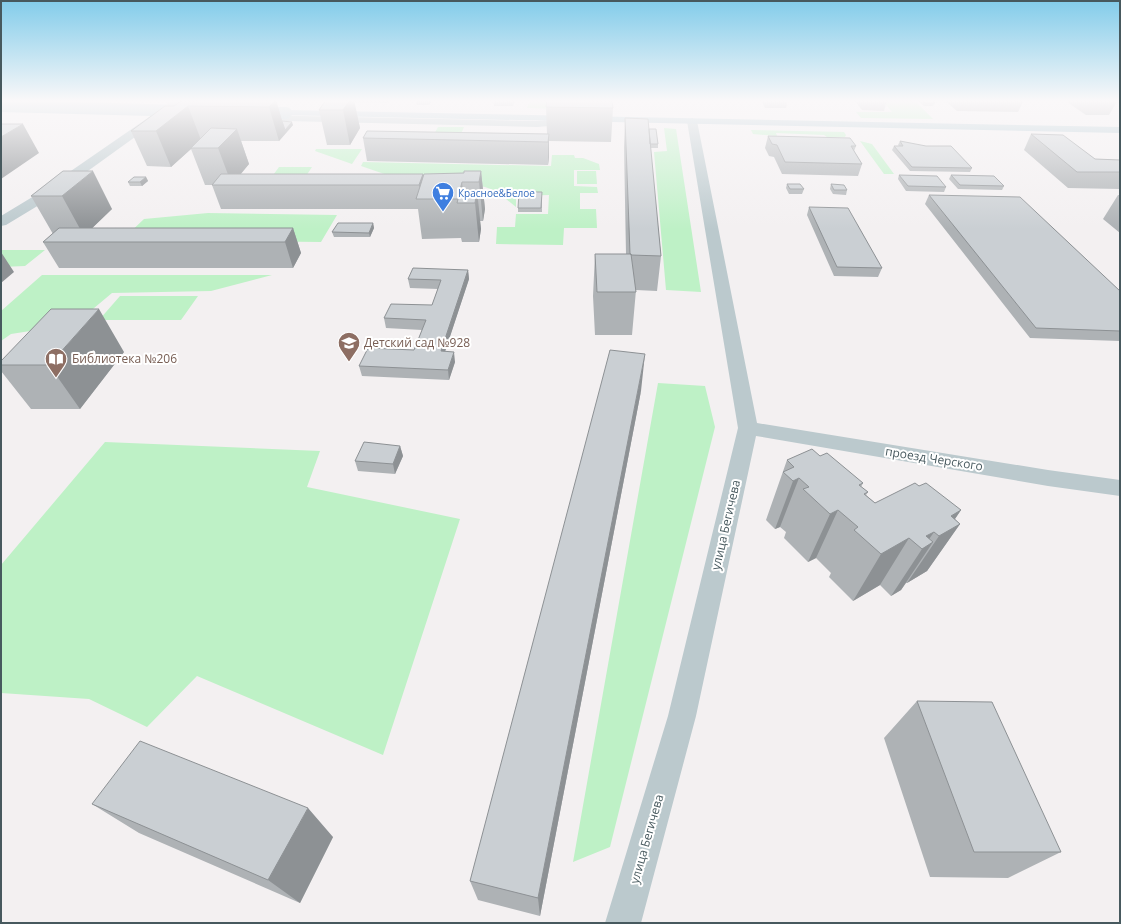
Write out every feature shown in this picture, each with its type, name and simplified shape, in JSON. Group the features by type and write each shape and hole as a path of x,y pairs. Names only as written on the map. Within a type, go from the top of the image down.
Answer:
{"street":[{"path":"1,222 49,193 119,143"},
{"name":"улица Бегичева","path":"624,923 682,716 748,428 696,143"},
{"name":"проезд Черского","path":"748,428 1048,478 1120,488"}],"green space":[{"path":"666,143 678,143 701,292 666,290 654,152 667,151"},
{"path":"862,143 872,144 894,174 884,174"},
{"path":"316,149 362,149 352,164 315,151"},
{"path":"552,155 574,155 575,158 583,158 599,164 600,170 574,170 574,186 597,187 598,193 580,193 580,209 596,209 597,228 564,228 563,245 496,244 497,227 515,227 516,214 548,214 549,195 516,196 516,207 506,199 502,193 485,187 459,182 399,179 361,166 363,162 551,166"},
{"path":"279,167 312,167 302,182 268,182"},
{"path":"577,171 596,171 597,184 577,184"},
{"path":"208,213 337,215 321,242 122,240 144,219"},
{"path":"1,250 45,250 25,266 1,267"},
{"path":"42,275 272,275 211,291 112,293 75,324 11,334 1,341 1,311"},
{"path":"120,296 198,296 181,320 99,320"},
{"path":"658,383 705,386 715,427 610,847 573,862"},
{"path":"105,442 320,451 307,487 460,519 383,755 197,676 147,727 89,699 1,693 1,565"}],"building":[{"path":"196,143 223,143 218,148 191,148"},
{"path":"626,143 650,143 661,256 630,254"},
{"path":"854,143 856,146 851,146 862,164 785,162 777,145 772,144"},
{"path":"901,143 926,146 951,146 972,168 912,167 894,146 903,146"},
{"path":"1042,143 1074,143 1095,159 1120,160 1120,172 1077,172"},
{"path":"63,171 93,171 62,196 31,196"},
{"path":"464,171 481,171 479,182 462,182 460,190 477,190 475,203 457,203 458,199 416,199 424,174 464,173"},
{"path":"221,174 423,174 419,185 212,185"},
{"path":"899,175 937,176 946,187 908,186"},
{"path":"951,175 994,176 1004,186 960,185"},
{"path":"134,177 146,177 140,182 128,182"},
{"path":"787,184 800,184 804,189 790,189"},
{"path":"831,184 844,185 847,190 834,190"},
{"path":"519,192 542,192 541,208 518,208"},
{"path":"929,195 1020,197 1120,291 1120,331 1036,328"},
{"path":"809,207 848,208 882,268 837,267"},
{"path":"338,223 373,223 369,233 332,232"},
{"path":"59,228 293,228 285,242 43,242"},
{"path":"595,254 631,254 636,292 597,292"},
{"path":"413,268 468,270 441,351 454,352 448,370 359,366 368,348 414,350 426,320 384,318 391,304 432,305 441,280 408,279"},
{"path":"51,309 99,309 49,365 1,365 1,361"},
{"path":"610,350 645,354 538,898 470,881"},
{"path":"364,442 400,446 393,464 355,461"},
{"path":"812,449 820,456 827,453 863,483 859,485 868,492 864,494 875,503 915,483 919,486 926,483 961,510 951,516 960,524 939,536 934,532 926,536 933,542 922,549 909,538 881,554 854,530 858,527 838,510 830,514 803,489 809,487 799,478 793,481 783,472 794,467 787,460"},
{"path":"917,701 992,702 1061,852 974,852"},
{"path":"140,741 308,808 268,880 92,804"}],"place":[{"name":"Красное&Белое","path":"443,212"},
{"name":"Детский сад №928","path":"349,362"},
{"name":"Библиотека №206","path":"56,378"}]}
